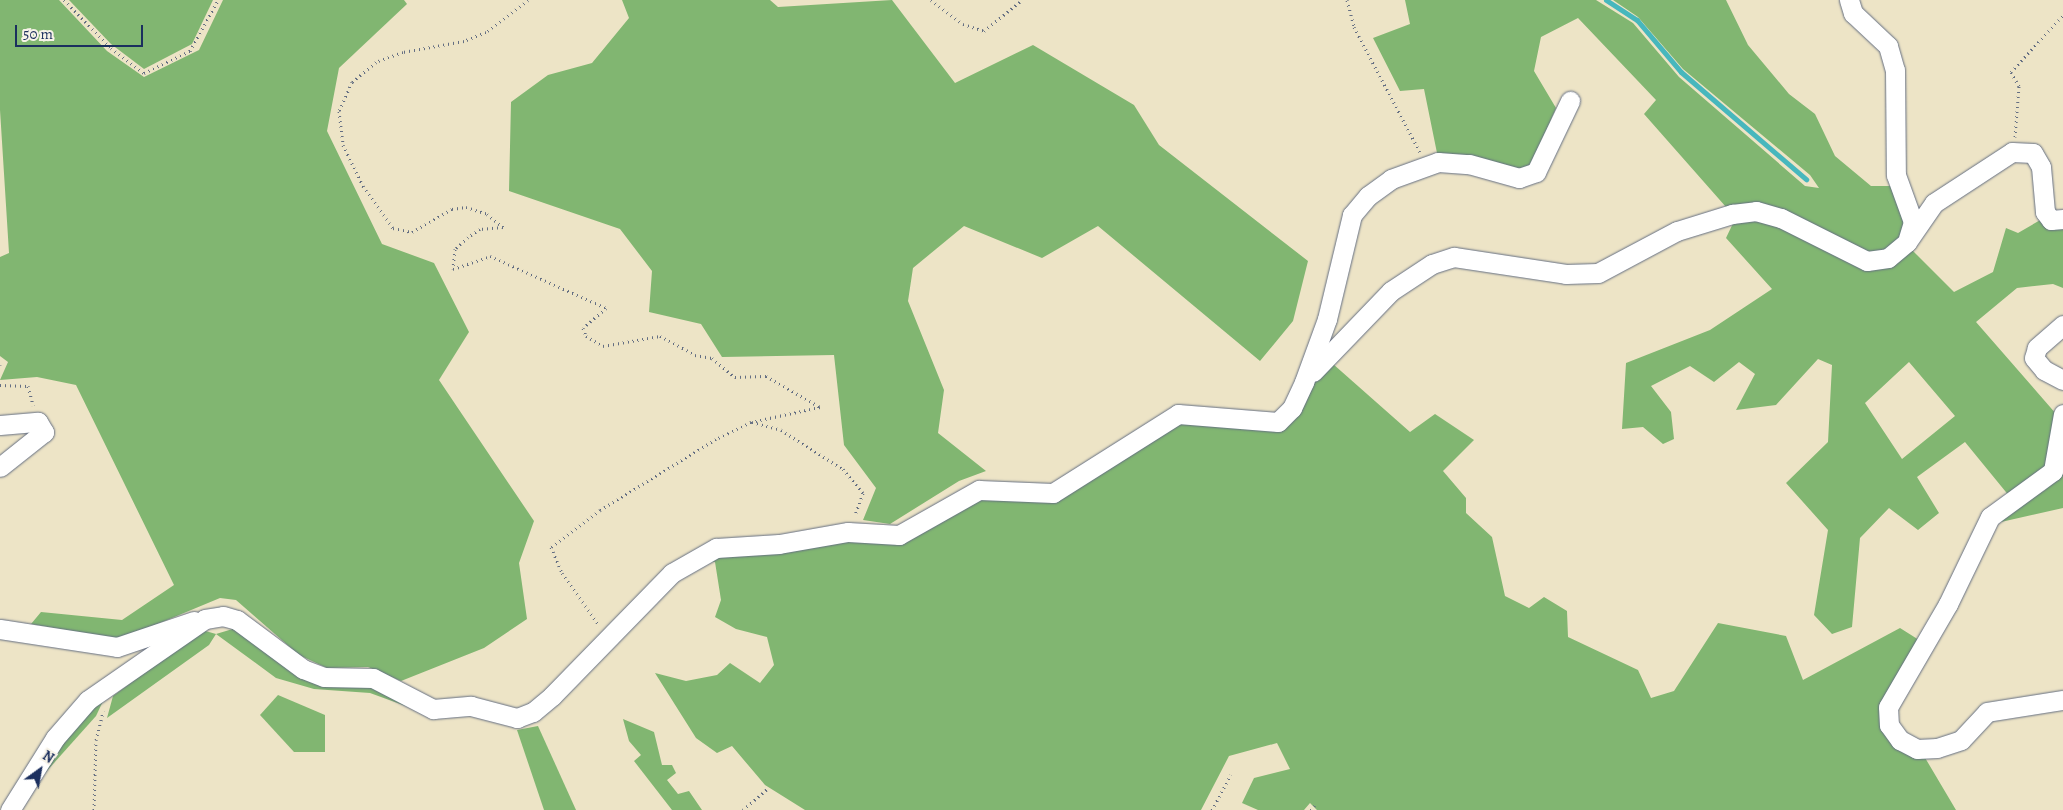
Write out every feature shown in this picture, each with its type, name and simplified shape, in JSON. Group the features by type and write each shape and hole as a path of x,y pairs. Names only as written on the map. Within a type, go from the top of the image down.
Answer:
{"street":[{"path":"1849,0 1853,14 1888,46 1896,70 1896,175 1913,222 1908,242"},
{"path":"0,629 117,647 171,626 223,616 237,620 303,668 324,677 373,678 434,709 471,706 517,718 533,712 552,696 672,573 716,548 812,540 848,532 898,535 979,490 1053,493 1099,462 1128,450 1178,414 1278,422 1292,408 1304,382 1327,319 1352,215 1391,179 1426,165 1462,163 1519,178 1536,172 1570,101"},
{"path":"1304,382 1391,291 1432,264 1454,257 1566,274 1598,273 1678,231 1732,214 1756,212 1789,222 1867,261 1888,258 1908,242 1934,203 2012,152 2033,153 2041,167 2045,212 2051,220 2063,219"},
{"path":"2063,324 2037,348 2034,358 2044,370 2063,380"},
{"path":"2063,414 2053,471 1990,517 1948,604 1888,707 1889,725 1900,740 1917,749 1937,748 1961,740 1987,712 2063,700"},
{"path":"0,425 38,422 44,432 38,441 0,467"},
{"path":"10,810 69,719 110,686 205,619"}],"path":[{"path":"64,0 111,48 144,72 190,51 218,0"},
{"path":"528,0 486,32 464,41 403,52 376,62 352,82 339,111 342,145 364,186 393,228 412,232 452,209 466,207 487,214 503,227 480,229 468,237 455,249 453,270 490,256 606,308 583,328 586,336 603,346 660,336 695,355 712,358 735,377 766,376 820,407 751,422 600,510 552,547 562,573 607,638"},
{"path":"931,0 963,24 984,31 1022,0"},
{"path":"1347,0 1354,26 1426,165"},
{"path":"2012,152 2020,86 2011,72 2063,15"},
{"path":"0,384 28,386 38,422"},
{"path":"751,422 781,430 843,469 863,493 848,532"},
{"path":"94,810 96,740 110,686"},
{"path":"1212,810 1231,775"},
{"path":"744,810 768,789"},
{"path":"1311,810 1315,805"}],"green space":[{"path":"0,0 59,0 107,51 144,77 199,50 223,0 404,0 407,4 339,68 327,131 382,244 434,263 469,332 439,380 534,521 519,563 527,619 484,648 401,681 368,667 327,668 299,655 236,600 220,598 119,640 31,624 41,612 122,620 174,585 76,385 37,377 0,380 8,362 0,356 0,257 9,253 0,110"},
{"path":"69,0 213,0 192,44 144,69 111,44"},
{"path":"622,0 770,0 778,7 892,0 955,83 1033,45 1134,105 1159,145 1308,261 1293,321 1260,361 1098,226 1042,258 964,226 913,268 908,301 944,390 938,433 986,471 959,481 890,524 863,520 876,488 844,445 834,355 722,357 701,324 649,312 652,271 620,229 509,191 511,102 548,75 592,63 629,18"},
{"path":"1405,0 1596,0 1633,23 1679,77 1805,186 1819,188 1810,175 1683,69 1638,17 1613,0 1726,0 1748,45 1789,94 1815,114 1835,156 1871,186 1893,186 1907,220 1896,245 1867,256 1726,207 1644,114 1656,100 1578,18 1541,37 1534,71 1556,108 1531,167 1516,170 1437,153 1424,89 1400,91 1373,38 1410,24"},
{"path":"1736,217 1760,217 1866,265 1911,249 1954,292 1993,272 2006,228 2018,233 2042,219 2063,227 2063,288 2053,284 2017,288 1976,322 2057,415 2050,466 2010,497 1965,442 1917,477 1939,513 1918,530 1889,508 1860,538 1852,627 1832,634 1814,615 1828,530 1786,483 1828,442 1832,365 1818,359 1776,405 1736,410 1755,374 1739,362 1714,382 1690,366 1651,386 1671,412 1674,439 1663,444 1643,427 1622,429 1626,363 1710,330 1772,289 1726,238","holes":["1909,362 1955,416 1902,459 1865,403"]},
{"path":"1333,364 1410,432 1435,414 1474,440 1443,471 1466,498 1466,513 1492,537 1505,596 1529,608 1544,597 1567,611 1568,637 1638,670 1651,698 1674,691 1718,623 1786,636 1803,680 1900,628 1919,640 1883,710 1924,756 1956,810 1317,810 1310,803 1304,810 1258,810 1242,803 1254,778 1290,769 1277,743 1229,756 1201,810 805,810 765,785 732,746 717,753 696,738 655,673 686,681 717,675 730,663 760,683 774,665 767,637 736,629 715,617 721,600 715,562 697,561 722,551 849,536 875,540 981,495 1056,495 1181,418 1261,427"},
{"path":"2063,468 2063,508 2001,522 2011,508 2045,490"},
{"path":"236,628 274,655 474,711 468,716 433,716 370,693 314,689 276,678 216,634"},
{"path":"202,630 216,634 209,645 107,718 113,696"},
{"path":"278,695 325,715 325,752 294,752 260,715"},
{"path":"104,699 96,716 37,782 80,713"},
{"path":"623,719 654,732 662,765 672,765 676,773 667,780 678,794 689,791 702,810 672,810 634,761 641,755 629,741"},
{"path":"538,726 576,810 544,810 517,730"}],"waterway":[{"path":"1606,0 1637,20 1681,72 1806,179"}]}
